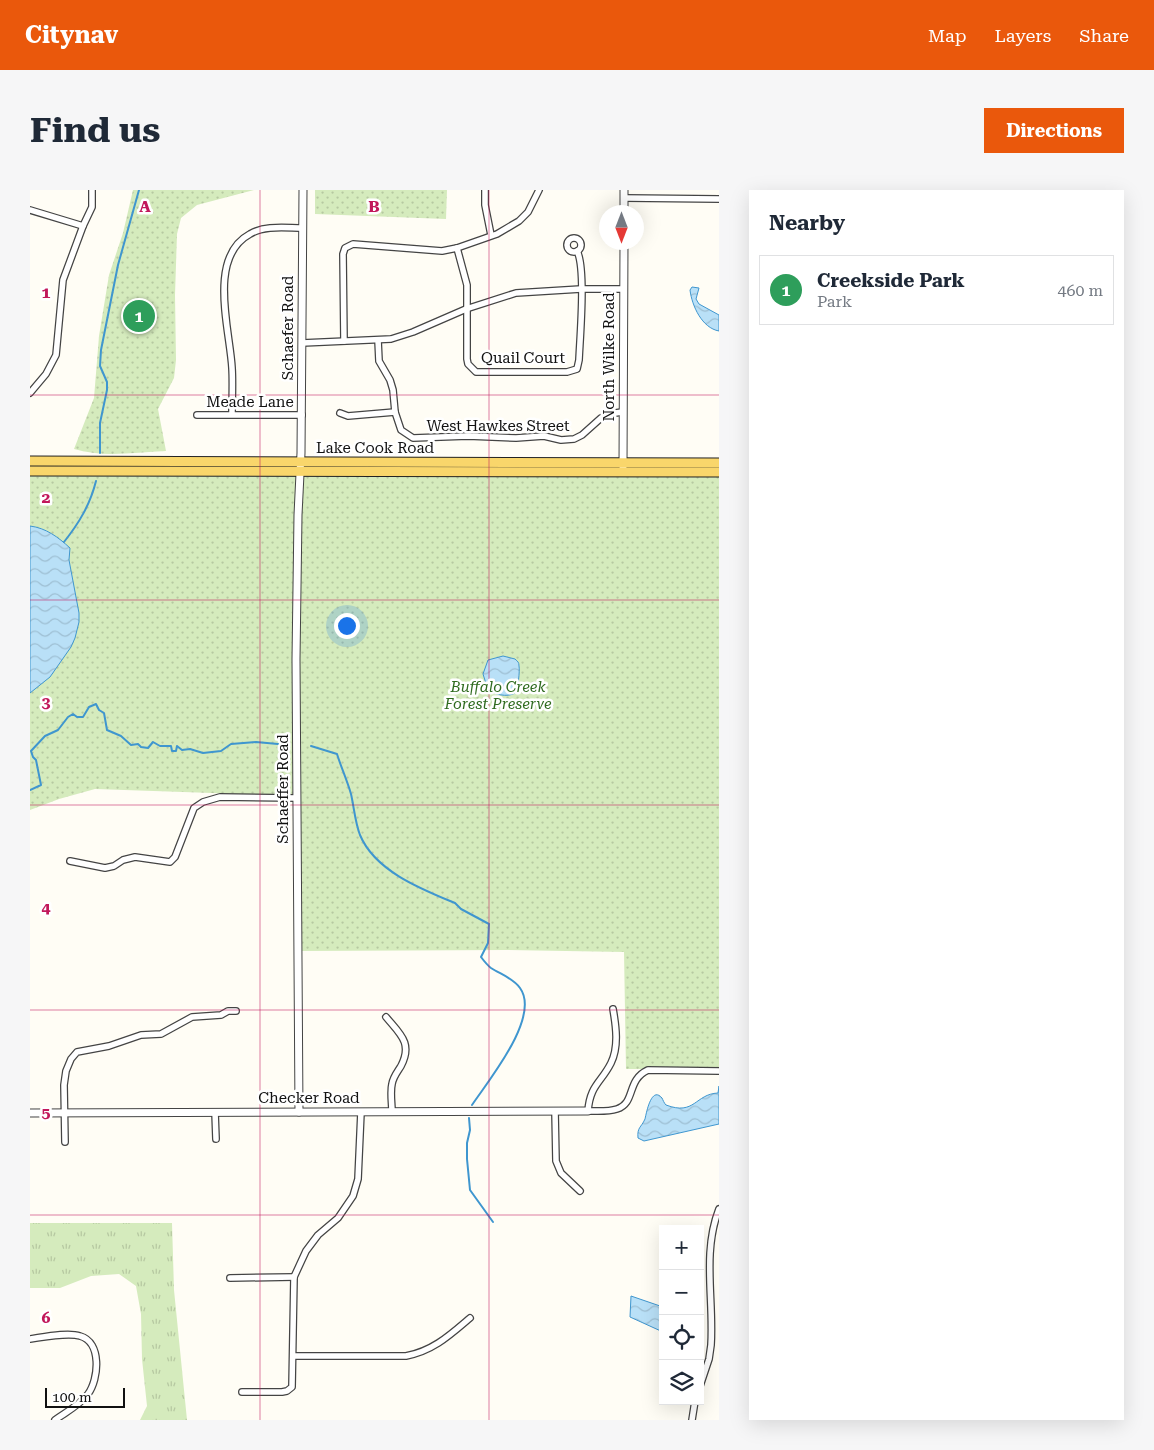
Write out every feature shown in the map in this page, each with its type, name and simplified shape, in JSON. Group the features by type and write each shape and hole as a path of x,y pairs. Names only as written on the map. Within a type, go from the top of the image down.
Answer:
{"main road":[{"name":"Lake Cook Road","path":"30,461 622,472 719,472"},
{"name":"Lake Cook Road","path":"30,471 623,462 719,463"}],"street":[{"path":"30,393 46,374 56,355 63,280 92,207 92,190"},
{"name":"Schaefer Road","path":"301,466 303,190"},
{"path":"485,190 485,205 491,235"},
{"path":"344,341 343,254 345,248 353,244 442,251 457,248 509,228 524,217 540,190"},
{"path":"625,194 716,199 713,190"},
{"path":"30,210 83,226"},
{"path":"232,414 232,366 224,305 228,260 238,242 250,233 267,228 303,228"},
{"path":"457,248 467,285 466,309"},
{"name":"North Wilke Road","path":"622,472 624,250"},
{"path":"577,251 580,256 581,289"},
{"path":"302,343 391,339 413,332 466,309 516,293 581,289 623,290"},
{"name":"Quail Court","path":"466,309 467,359 476,372 566,372 577,369 579,360 581,289"},
{"name":"West Hawkes Street","path":"378,340 380,361 390,380 395,412 401,430 413,438 468,436 516,438 544,436 561,440 574,440 601,418 609,414 622,412"},
{"path":"340,413 348,416 395,412"},
{"name":"Meade Lane","path":"198,415 302,415"},
{"name":"Schaeffer Road","path":"299,1112 296,658 298,515 301,466"},
{"path":"70,861 105,868 135,857 170,862 175,857 194,808 203,802 220,797 297,798"},
{"path":"613,1009 616,1022 615,1054 610,1066 591,1091 588,1111 609,1111 621,1108 627,1102 638,1075 648,1070 719,1071"},
{"path":"65,1142 64,1085 66,1071 71,1059 77,1052 109,1046 141,1035 161,1034 192,1017 221,1015 228,1011 236,1011"},
{"path":"386,1017 400,1034 407,1048 403,1062 392,1083 392,1112"},
{"path":"555,1111 556,1161 561,1173 580,1191"},
{"name":"Checker Road","path":"30,1113 588,1111"},
{"path":"215,1112 216,1139"},
{"path":"242,1392 282,1392 290,1390 292,1387 294,1277 306,1251 318,1235 338,1218 352,1196 358,1179 361,1112"},
{"path":"704,1375 711,1345 710,1248 716,1232 719,1209"},
{"path":"230,1278 294,1277"},
{"path":"293,1356 406,1356 424,1352 440,1343 470,1318"},
{"path":"30,1338 79,1335 89,1340 94,1350 96,1361 95,1379 90,1391 81,1401 55,1420"},
{"path":"692,1420 694,1405"}],"green space":[{"path":"133,190 254,190 197,205 181,218 177,234 175,295 176,360 174,378 158,409 166,451 120,454 85,452 74,449 94,398 99,336 109,275 123,233"},
{"path":"315,190 447,190 446,219 315,214"},
{"name":"Buffalo Creek Forest Preserve","path":"30,475 719,476 719,1069 626,1069 624,952 506,950 301,951 300,796 95,789 59,799 30,810"},
{"path":"30,1223 172,1223 174,1290 187,1420 140,1420 147,1406 142,1359 141,1314 136,1286 119,1274 91,1276 60,1288 30,1288"}],"water":[{"path":"692,287 699,288 696,299 699,304 719,315 719,331 708,326 699,315 691,296 690,290"},
{"path":"30,526 52,534 70,548 69,560 79,622 71,647 50,677 30,693"},
{"path":"503,656 515,659 519,665 516,691 508,695 497,694 488,690 483,674 488,660"},
{"path":"719,1086 719,1124 644,1141 638,1138 639,1130 645,1119 648,1107 655,1095 662,1098 666,1105 683,1108 710,1094 718,1093"},
{"path":"631,1296 659,1306 659,1330 630,1317"}],"waterway":[{"path":"100,453 100,423 107,390 107,382 100,366 101,350 118,265 139,190"},
{"path":"64,542 91,498 96,481"},
{"path":"30,790 41,785 36,760 31,751 45,736 58,730 68,717 73,714 77,717 83,717 89,707 96,704 99,710 104,713 107,730 121,736 131,745 138,744 141,747 148,748 153,742 160,746 171,746 172,751 176,751 177,746 182,750 190,749 203,753 221,751 231,744 256,742 289,745"},
{"path":"311,746 337,754 351,794 360,835 376,859 400,877 428,892 455,903 461,909 489,924 488,943 481,957 491,968 510,979 520,988 525,1000 524,1015 518,1031 500,1065 472,1105"},
{"path":"469,1118 470,1130 467,1143 467,1159 470,1190 493,1222"}],"place":[{"name":"Creekside Park","path":"139,316"}]}
